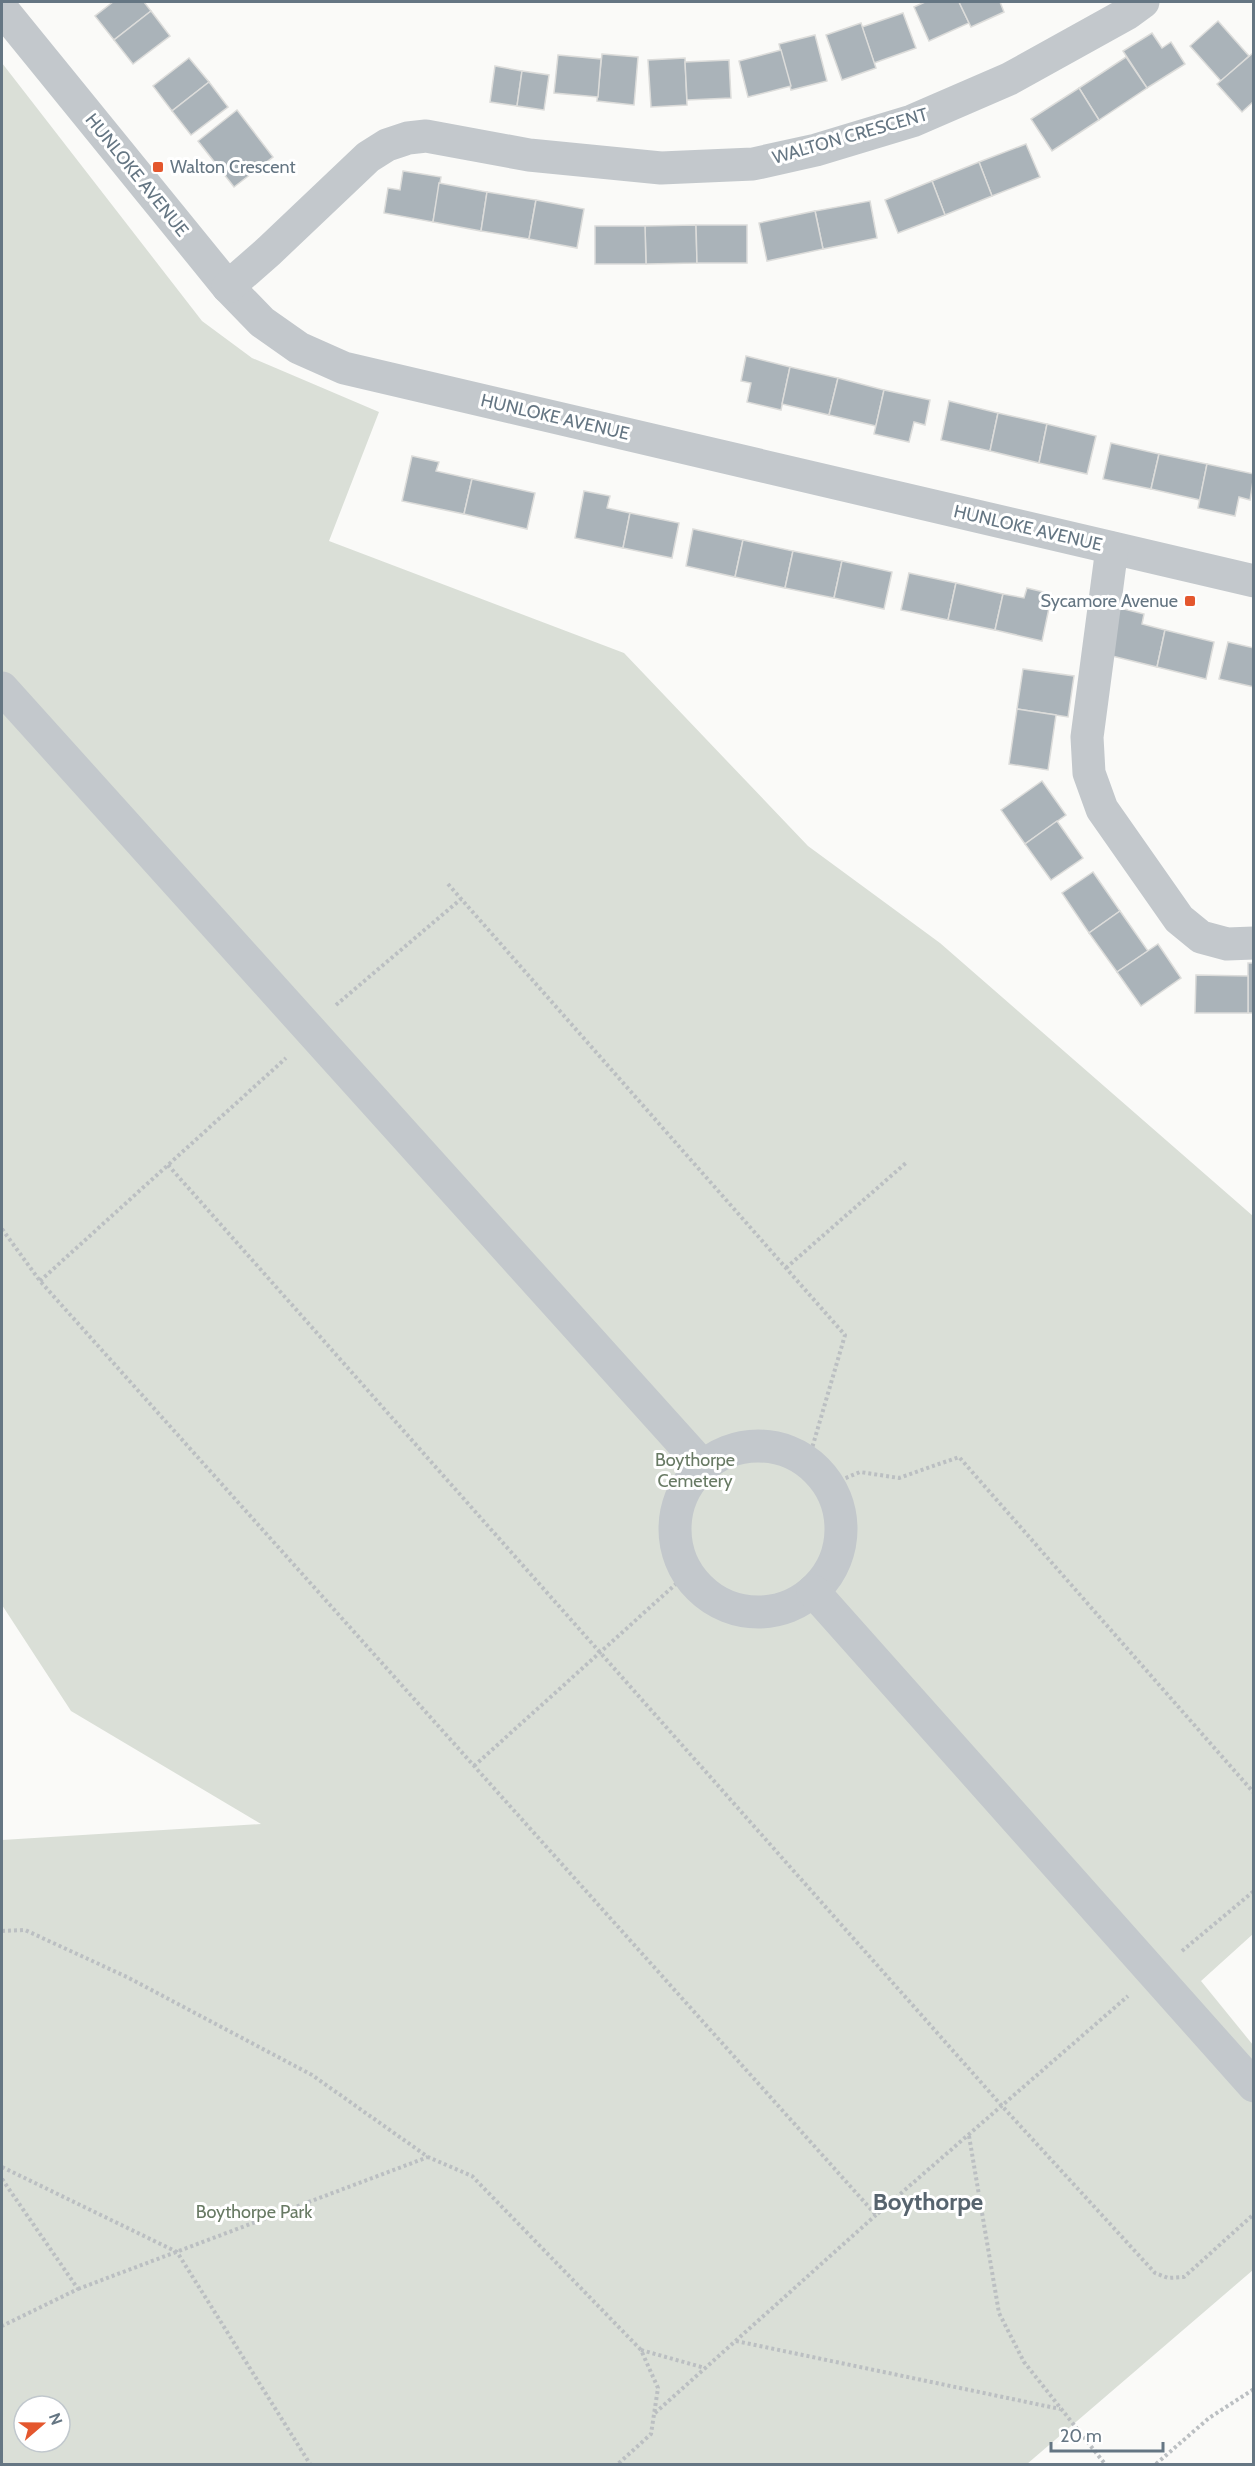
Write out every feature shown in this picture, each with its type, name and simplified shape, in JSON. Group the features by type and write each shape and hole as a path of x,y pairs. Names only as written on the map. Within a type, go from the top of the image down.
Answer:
{"street":[{"name":"WALTON CRESCENT","path":"228,287 368,157 387,145 408,138 426,136 529,155 661,168 753,164 816,150 912,121 1010,79 1128,13 1143,2"},
{"name":"HUNLOKE AVENUE","path":"2,9 228,287 262,322 299,348 344,368 1254,581"},
{"path":"1112,548 1087,737 1089,773 1102,809 1179,919 1201,937 1227,944 1254,943"},
{"path":"2,688 703,1466"},
{"path":"753,1445 782,1449 818,1473 839,1512 841,1541 831,1568 813,1591 790,1606 762,1612 733,1609 707,1595 687,1574 676,1545 676,1516 685,1488 703,1466 725,1452 753,1445"},
{"path":"813,1591 1254,2086"}],"path":[{"path":"448,884 845,1335 818,1473 860,1472 898,1478 959,1457 1254,1793"},
{"path":"40,1281 311,1031 461,899"},
{"path":"786,1268 907,1162"},
{"path":"168,1165 1002,2106 1155,2273 1168,2278 1184,2277 1254,2214"},
{"path":"2,1229 40,1281 876,2215"},
{"path":"474,1766 687,1574"},
{"path":"654,2413 876,2215 1154,1974 1254,1891"},
{"path":"2,1931 25,1930 147,1988 312,2075 428,2157 472,2175 641,2350 658,2388 651,2434 618,2464"},
{"path":"969,2135 999,2313 1024,2362 1105,2464"},
{"path":"2,2326 78,2289 428,2157"},
{"path":"2,2168 177,2252 309,2464"},
{"path":"2,2178 78,2289"},
{"path":"736,2341 1061,2409"},
{"path":"641,2350 705,2368"},
{"path":"1156,2464 1209,2418 1254,2389"}],"green space":[{"name":"Boythorpe Cemetery","path":"2,63 202,321 252,358 379,412 329,541 624,653 808,846 940,943 1253,1216 1253,1934 1201,1981 1253,2045 1253,2270 1027,2464 2,2464 2,1840 261,1824 71,1711 2,1605"}],"building":[{"path":"113,2 144,2 151,11 114,40 95,16"},
{"path":"925,2 959,2 969,23 929,41 914,7"},
{"path":"959,2 1000,2 1004,12 971,27"},
{"path":"151,11 170,36 133,64 114,40"},
{"path":"903,13 916,48 874,63 862,27"},
{"path":"1218,21 1249,56 1221,81 1190,46"},
{"path":"861,23 876,68 842,80 826,35"},
{"path":"1152,33 1162,48 1171,42 1185,64 1147,88 1123,51"},
{"path":"815,35 827,81 791,90 779,44"},
{"path":"781,50 791,86 748,97 739,61"},
{"path":"1253,53 1254,101 1242,112 1217,84"},
{"path":"602,54 638,57 634,105 597,101"},
{"path":"558,55 601,59 598,97 554,93"},
{"path":"1126,57 1147,88 1099,120 1079,88"},
{"path":"189,58 209,82 172,111 153,86"},
{"path":"685,58 687,105 651,107 648,60"},
{"path":"729,60 731,98 687,100 685,62"},
{"path":"495,66 522,71 517,106 490,102"},
{"path":"522,71 549,75 544,110 517,106"},
{"path":"209,82 228,107 191,135 172,111"},
{"path":"1079,88 1099,120 1052,151 1031,119"},
{"path":"237,110 273,157 234,187 198,141"},
{"path":"1026,144 1040,177 992,196 979,162"},
{"path":"979,162 992,196 945,215 932,181"},
{"path":"403,171 441,177 433,222 384,213 388,188 400,190"},
{"path":"932,181 945,215 898,233 885,200"},
{"path":"439,183 487,192 481,231 433,222"},
{"path":"487,192 536,200 529,239 481,231"},
{"path":"536,200 584,209 577,248 529,239"},
{"path":"870,201 877,238 823,249 815,211"},
{"path":"815,211 823,249 767,261 759,223"},
{"path":"696,225 697,263 646,264 645,226"},
{"path":"696,225 747,225 747,263 697,263"},
{"path":"595,226 645,226 646,264 595,264"},
{"path":"746,356 790,367 781,410 747,402 751,383 741,381"},
{"path":"790,367 838,378 829,415 782,404"},
{"path":"838,378 884,390 876,426 829,415"},
{"path":"884,390 930,400 925,425 914,422 909,442 874,434"},
{"path":"949,401 998,413 990,451 941,440"},
{"path":"998,413 1047,424 1039,463 990,451"},
{"path":"1047,424 1096,436 1087,474 1039,463"},
{"path":"1111,443 1159,454 1151,489 1103,479"},
{"path":"1159,454 1207,464 1200,500 1151,489"},
{"path":"412,456 439,462 436,471 472,479 464,514 402,501"},
{"path":"1207,464 1254,474 1250,500 1239,497 1235,516 1198,508"},
{"path":"472,479 535,493 527,529 464,514"},
{"path":"584,491 610,496 607,508 630,513 623,548 575,538"},
{"path":"630,513 679,523 672,558 623,548"},
{"path":"693,529 743,540 735,577 686,566"},
{"path":"743,540 793,551 785,588 735,577"},
{"path":"793,551 842,561 834,598 785,588"},
{"path":"842,561 892,572 884,609 834,598"},
{"path":"909,573 956,583 948,620 901,610"},
{"path":"956,583 1003,594 995,630 948,620"},
{"path":"1027,588 1052,594 1042,641 995,630 1003,594 1024,598"},
{"path":"1120,608 1144,614 1142,624 1165,630 1157,667 1108,655"},
{"path":"1165,630 1214,642 1206,679 1157,667"},
{"path":"1228,642 1254,648 1254,687 1219,679"},
{"path":"1023,669 1074,676 1068,717 1017,709"},
{"path":"1017,709 1056,715 1048,770 1009,764"},
{"path":"1042,781 1066,815 1025,844 1001,810"},
{"path":"1057,821 1083,858 1051,880 1025,844"},
{"path":"1093,872 1120,911 1089,933 1062,893"},
{"path":"1120,911 1148,951 1117,972 1089,933"},
{"path":"1158,944 1181,978 1141,1006 1117,972"},
{"path":"1248,963 1254,963 1254,1013 1248,1013"},
{"path":"1196,975 1248,976 1248,1013 1195,1013"}],"place":[{"name":"Walton Crescent","path":"158,167"},
{"name":"Sycamore Avenue","path":"1190,601"}],"district":[{"name":"Boythorpe","path":"928,2202"}],"park label":[{"name":"Boythorpe Park","path":"254,2212"}]}
